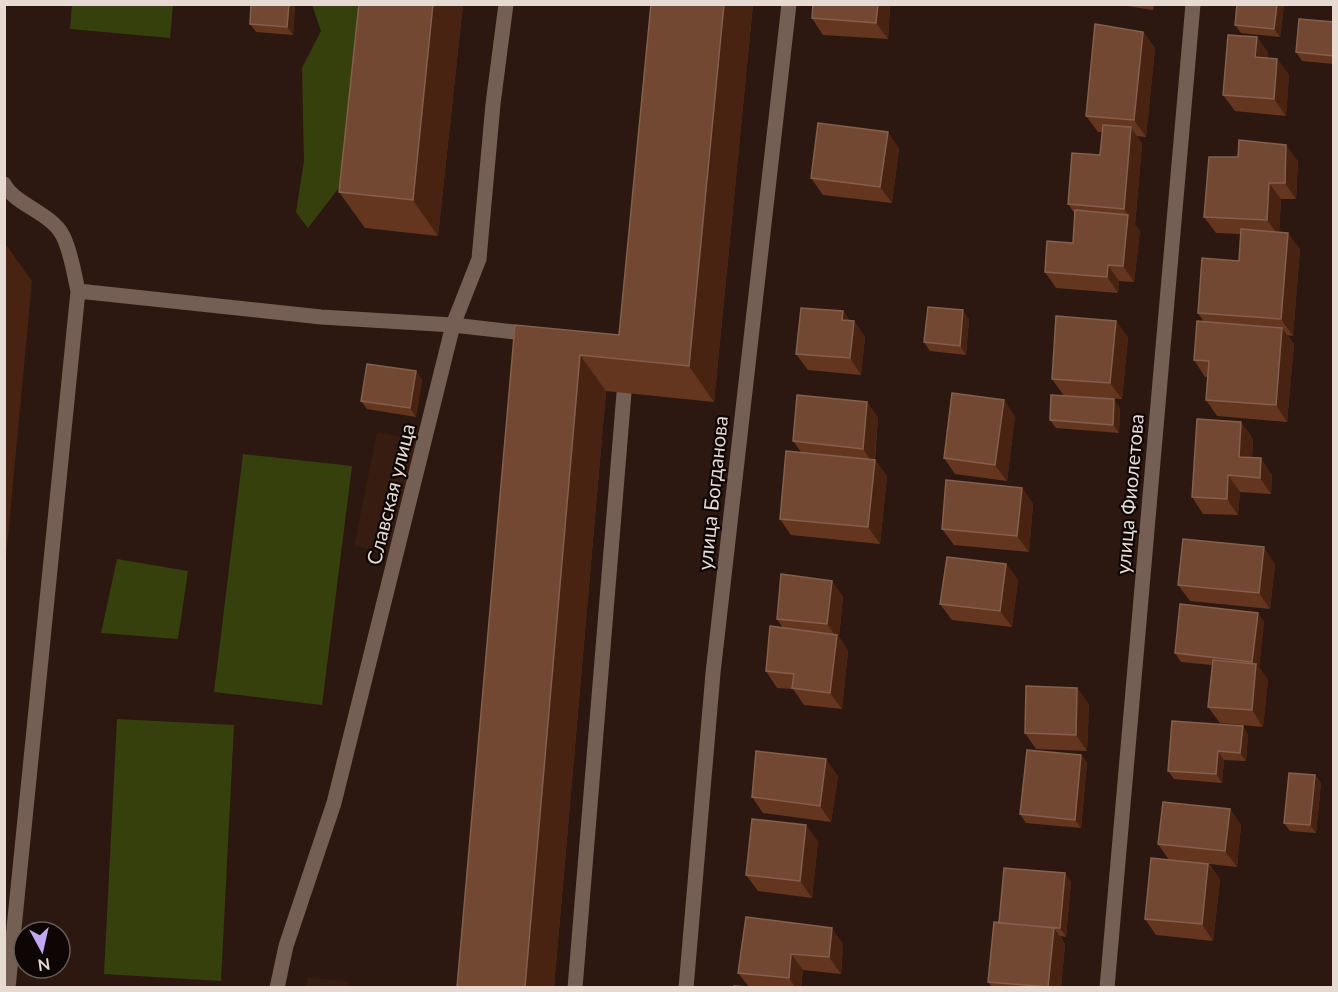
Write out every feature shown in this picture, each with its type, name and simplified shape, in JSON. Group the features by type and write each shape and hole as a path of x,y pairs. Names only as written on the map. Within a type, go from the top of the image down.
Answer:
{"street":[{"name":"Славская улица","path":"277,987 286,946 334,802 453,325 479,259 506,4"},
{"name":"улица Богданова","path":"686,987 713,673 789,4"},
{"name":"улица Фиолетова","path":"1107,987 1193,4"},
{"path":"6,188 41,213 63,235 78,291 8,987"},
{"path":"78,291 321,317 453,325 546,336"},
{"path":"575,987 624,393"}],"shaded area":[{"path":"377,432 417,440 394,554 354,546"},
{"path":"308,977 349,981 348,987 306,987"}],"green space":[{"path":"72,5 173,5 170,38 70,29"},
{"path":"312,5 367,5 348,176 308,228 296,212 304,161 302,68 321,31"},
{"path":"243,454 352,466 322,705 214,692"},
{"path":"117,559 188,571 178,639 101,633"},
{"path":"117,719 234,725 221,981 104,974"}],"building":[{"path":"251,4 289,4 287,27 250,24"},
{"path":"359,4 433,4 413,200 339,192"},
{"path":"651,4 724,4 689,366 580,355 525,987 457,987 515,325 619,335"},
{"path":"813,4 878,4 876,23 812,18"},
{"path":"1237,4 1277,4 1274,29 1235,25"},
{"path":"1299,19 1334,22 1334,56 1296,52"},
{"path":"1095,24 1143,32 1134,120 1086,116"},
{"path":"1228,35 1257,37 1255,57 1277,59 1274,99 1223,95"},
{"path":"818,123 888,132 880,187 811,178"},
{"path":"1103,125 1131,127 1124,209 1068,204 1072,153 1100,155"},
{"path":"1239,140 1286,145 1285,183 1269,183 1267,220 1204,217 1209,157 1238,157"},
{"path":"1075,210 1128,215 1123,266 1108,265 1107,277 1045,272 1047,241 1073,243"},
{"path":"1241,229 1288,233 1281,319 1198,313 1202,258 1239,261"},
{"path":"928,307 963,310 960,346 924,342"},
{"path":"801,308 843,311 842,320 854,321 850,358 796,354"},
{"path":"1056,316 1116,321 1110,383 1052,379"},
{"path":"1197,321 1282,328 1276,405 1206,400 1209,361 1194,360"},
{"path":"367,364 416,371 410,408 361,401"},
{"path":"952,393 1004,400 995,465 944,458"},
{"path":"797,395 867,402 863,449 793,441"},
{"path":"1051,395 1114,399 1113,425 1050,420"},
{"path":"1197,419 1241,422 1239,457 1261,458 1260,478 1228,475 1227,499 1192,497"},
{"path":"786,451 875,460 868,527 780,519"},
{"path":"946,480 1022,488 1017,536 942,529"},
{"path":"1183,539 1264,547 1259,593 1178,585"},
{"path":"947,557 1006,564 1000,611 940,604"},
{"path":"781,574 832,581 827,624 777,619"},
{"path":"1180,604 1258,613 1252,662 1175,653"},
{"path":"770,626 837,635 830,693 792,688 794,674 766,671"},
{"path":"1213,660 1256,664 1252,710 1208,707"},
{"path":"1026,686 1077,688 1076,735 1025,733"},
{"path":"1172,721 1243,726 1240,753 1218,751 1216,774 1168,771"},
{"path":"1027,750 1081,755 1075,820 1020,814"},
{"path":"756,751 826,759 820,806 752,797"},
{"path":"1289,773 1315,775 1310,825 1284,823"},
{"path":"1163,802 1230,809 1225,851 1158,844"},
{"path":"752,819 806,825 800,881 746,875"},
{"path":"1151,858 1208,864 1202,924 1145,919"},
{"path":"1004,868 1065,873 1060,928 999,923"},
{"path":"746,917 832,928 829,957 791,954 789,978 738,973"},
{"path":"994,922 1054,928 1048,987 988,982"}]}
